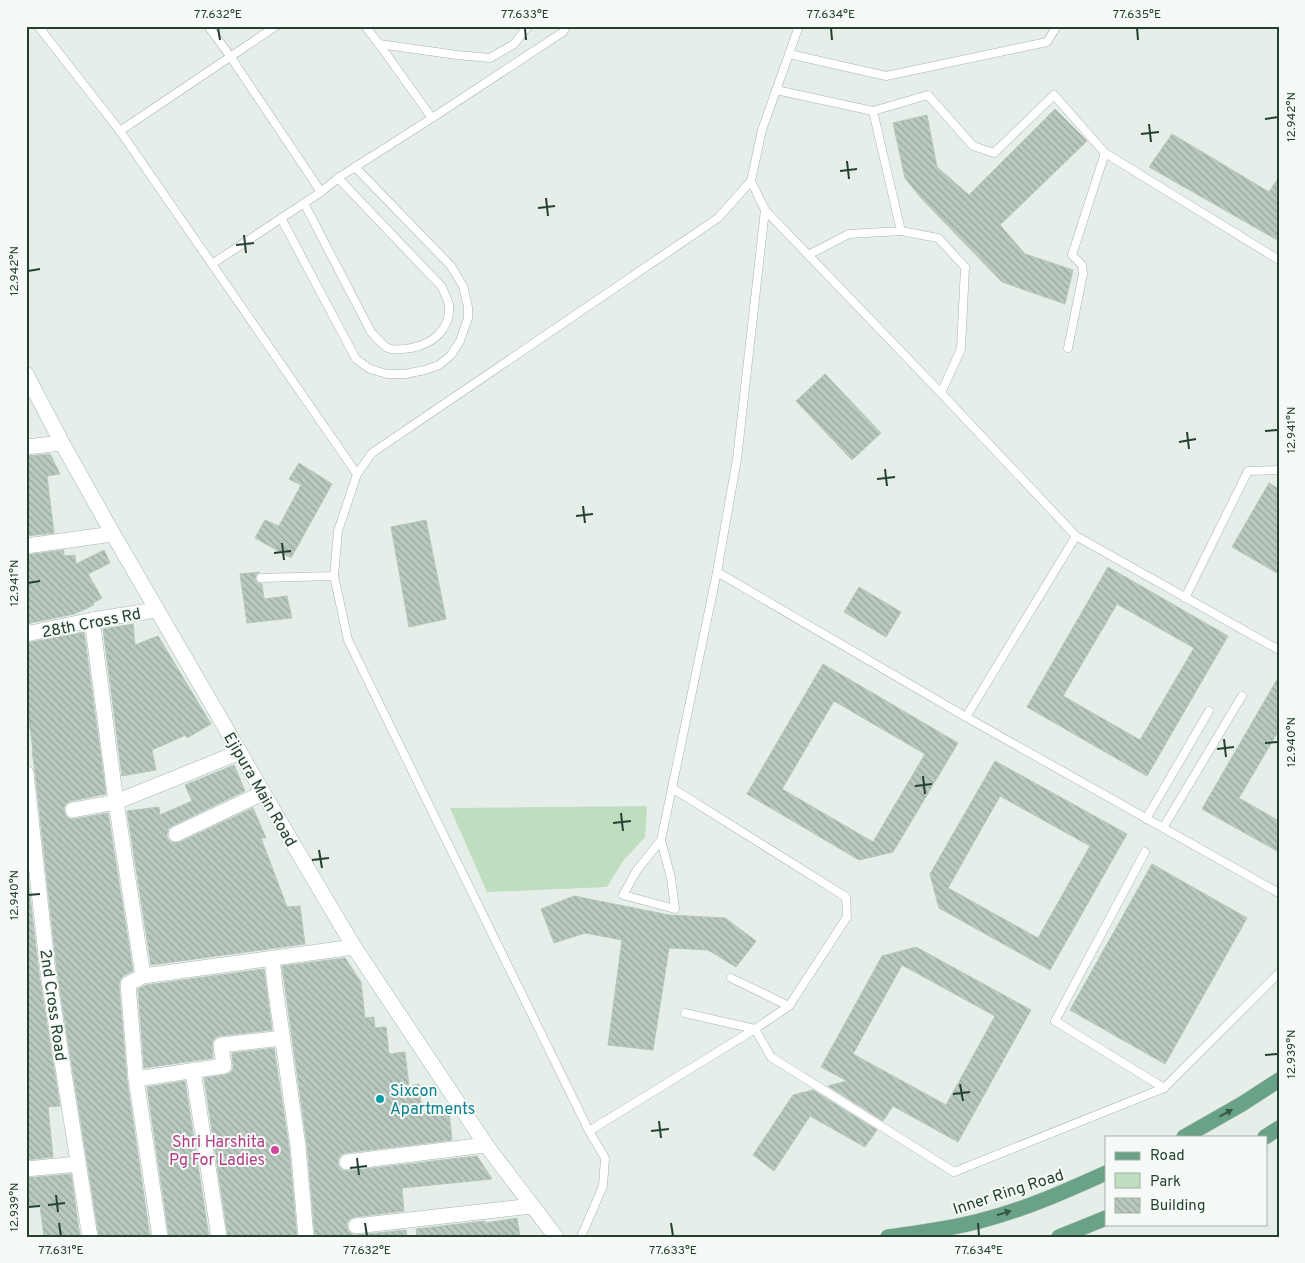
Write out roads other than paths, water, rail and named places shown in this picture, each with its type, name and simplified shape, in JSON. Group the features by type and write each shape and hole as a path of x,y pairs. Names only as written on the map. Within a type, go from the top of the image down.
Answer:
{"main road":[{"path":"1186,1136 1242,1104 1279,1080"},
{"path":"1267,1136 1279,1128"},
{"name":"Inner Ring Road","path":"888,1237 983,1220 1059,1194 1105,1174"},
{"path":"1059,1237 1105,1218"}],"street":[{"name":"Ejipura Main Road","path":"26,374 62,443 156,610 354,948 486,1145 556,1237"},
{"path":"26,447 62,443"},
{"path":"26,546 113,534"},
{"name":"28th Cross Rd","path":"26,634 92,620 156,610"},
{"path":"92,620 116,802 143,976"},
{"path":"73,810 116,802 240,752"},
{"name":"2nd Cross Road","path":"26,773 48,972 90,1237"},
{"path":"176,834 263,793"},
{"path":"160,1237 136,1079 128,984 143,976 354,948"},
{"path":"272,958 298,1146 306,1237"},
{"path":"136,1079 224,1066 221,1045 283,1038"},
{"path":"193,1072 219,1237"},
{"path":"347,1162 486,1145"},
{"path":"26,1169 78,1164"},
{"path":"356,1226 532,1206"}],"lane":[{"path":"38,26 120,131 357,474"},
{"path":"208,26 321,192"},
{"path":"120,131 276,26"},
{"path":"364,26 432,118"},
{"path":"379,44 457,56 490,58 514,44 528,26"},
{"path":"212,264 321,192 338,178 563,32 566,26"},
{"path":"581,1237 603,1186 605,1158 589,1131 348,640 334,576 338,531 357,474 372,453 718,218 751,181 762,130 799,26"},
{"path":"789,54 886,76 1047,42 1057,26"},
{"path":"776,90 873,111 928,95 973,146 994,153 1054,95 1106,153 1279,260"},
{"path":"873,111 901,231"},
{"path":"1068,348 1083,274 1082,265 1072,255 1106,153"},
{"path":"281,218 356,359 370,369 387,374 404,374 439,365 451,355 460,341 468,318 468,307 463,286 451,266 355,167"},
{"path":"304,203 371,332 388,348 403,350 419,347 431,341 442,332 447,321 449,305 442,287 338,178"},
{"path":"751,181 765,210 1076,536 1279,650"},
{"path":"661,840 637,870 624,895 675,909 671,878 661,840 717,572 737,459 765,210"},
{"path":"808,255 849,234 901,231 938,238 965,266 961,349 941,393"},
{"path":"1185,598 1248,471 1279,470"},
{"path":"966,717 1076,536"},
{"path":"717,572 966,717 1279,893"},
{"path":"261,578 334,576"},
{"path":"1163,828 1242,696"},
{"path":"1146,819 1209,711"},
{"path":"589,1131 789,1006 847,917 846,897 672,788"},
{"path":"1145,852 1055,1021 1164,1088"},
{"path":"685,1013 755,1029 771,1057 954,1172 1164,1088 1279,973"},
{"path":"731,978 789,1006"}],"place":[{"name":"Sixcon Apartments","path":"380,1099"},
{"name":"Shri Harshita Pg For Ladies","path":"275,1150"}]}
